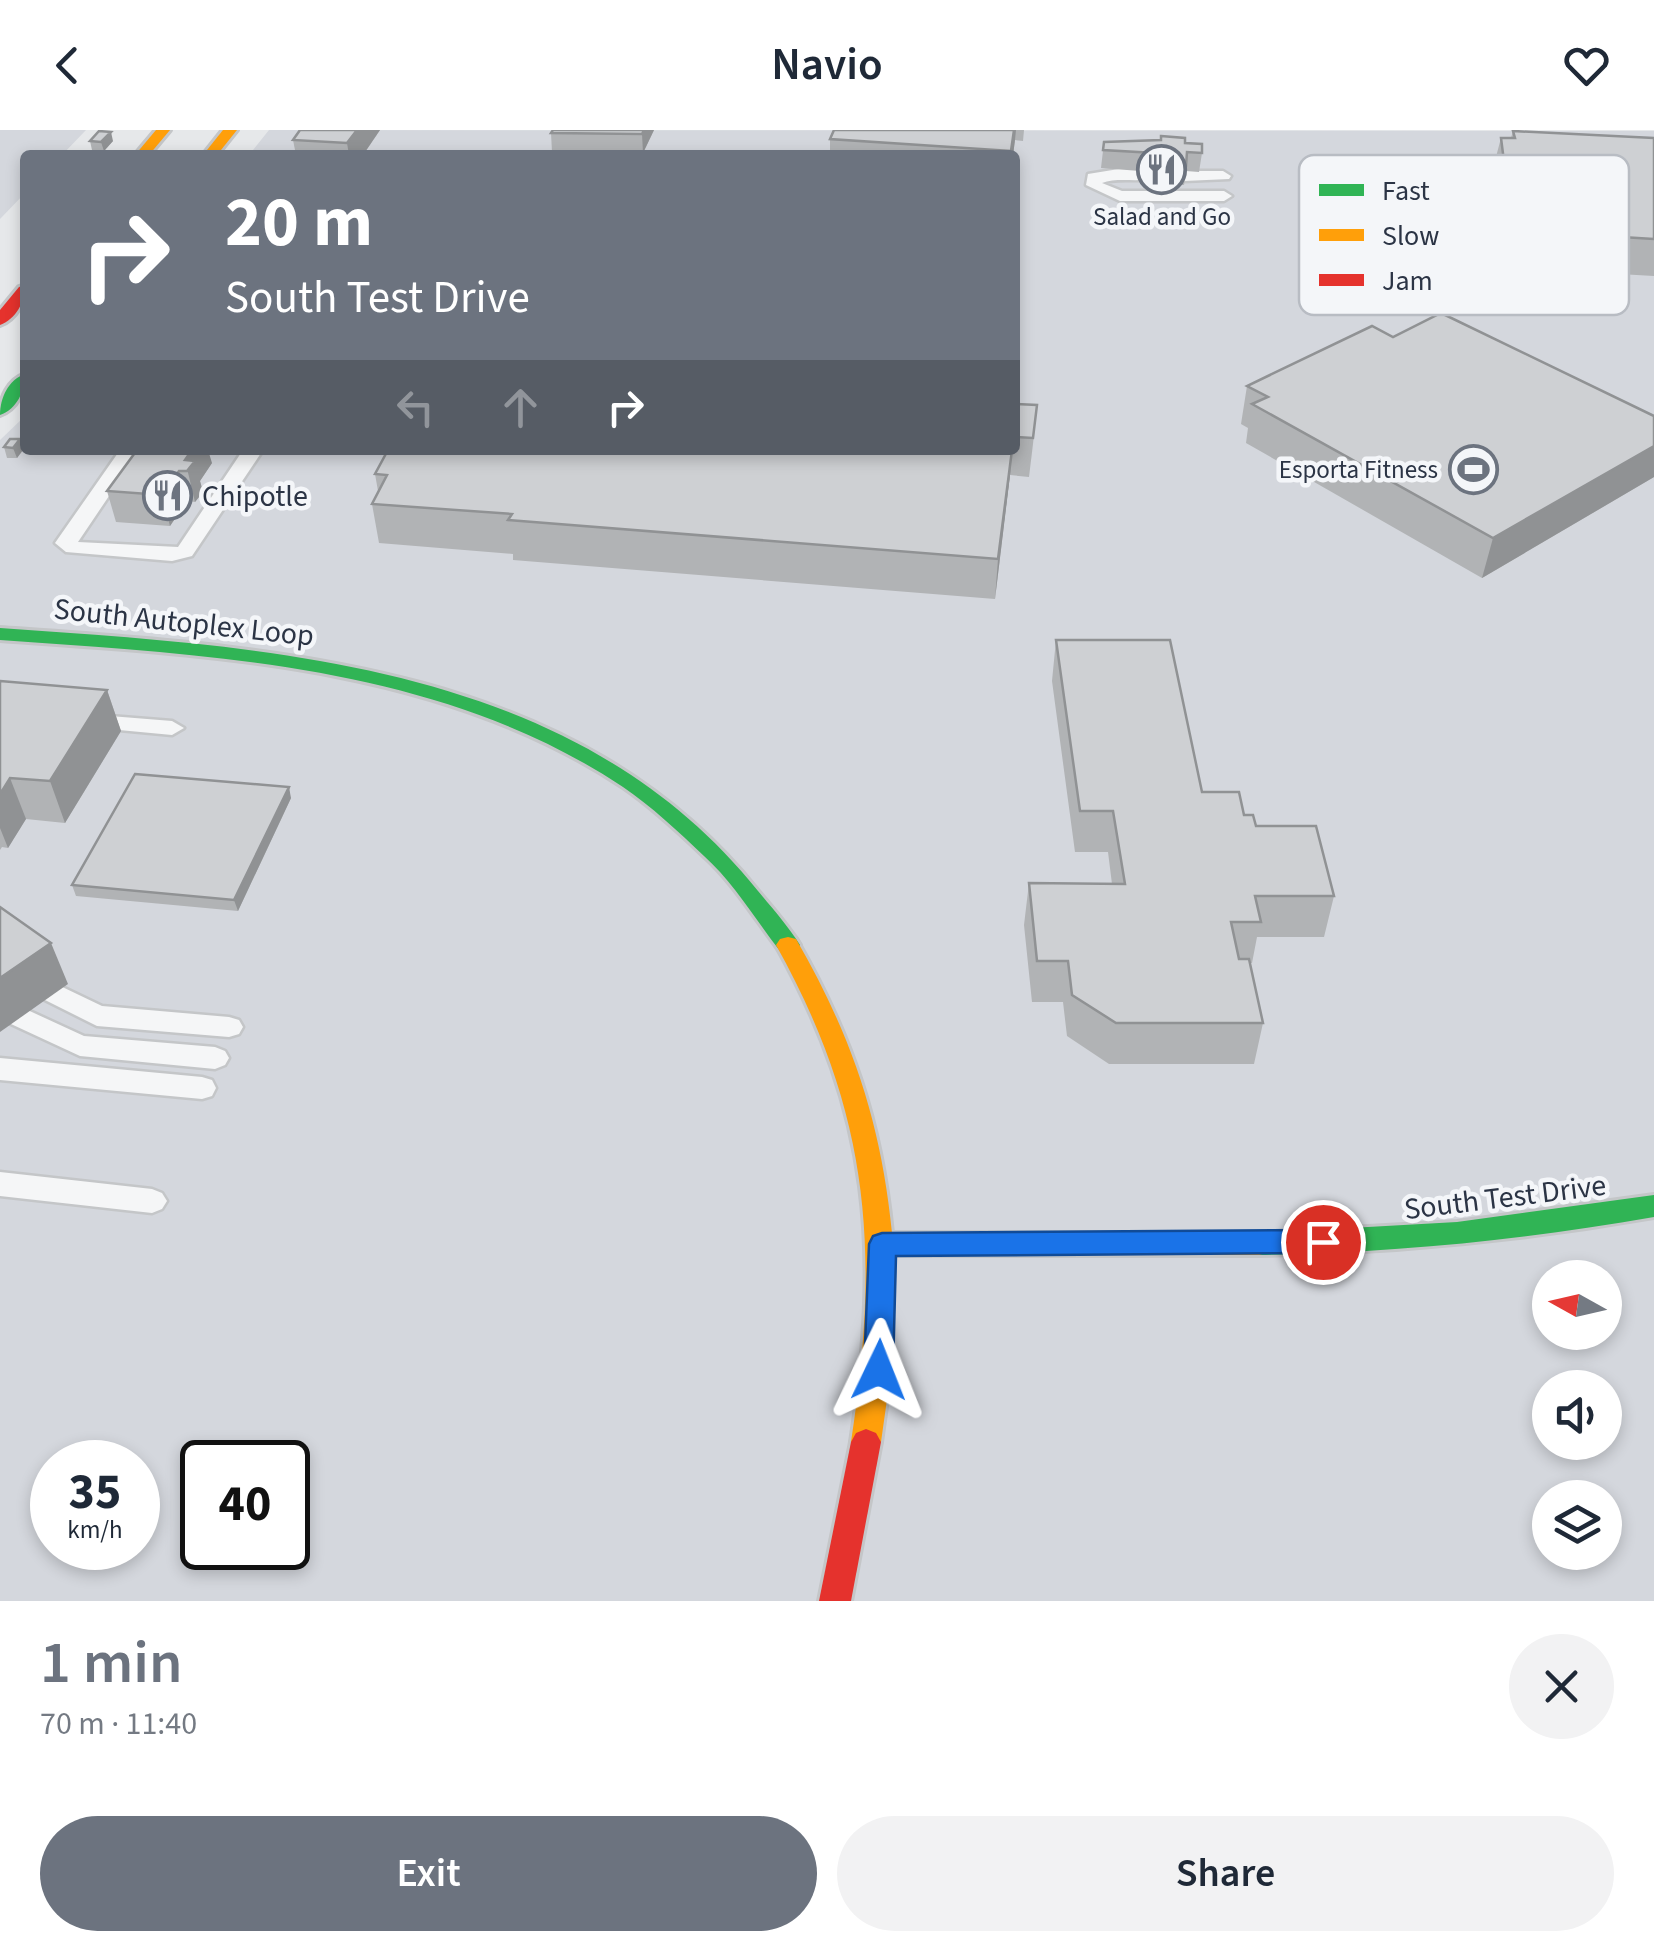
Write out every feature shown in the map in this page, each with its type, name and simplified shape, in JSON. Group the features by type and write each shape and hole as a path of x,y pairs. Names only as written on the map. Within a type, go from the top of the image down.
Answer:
{"street":[{"path":"146,150 163,130"},
{"path":"214,150 230,130"},
{"path":"0,320 20,296"},
{"path":"0,410 20,385"},
{"name":"South Autoplex Loop","path":"0,634 224,650 470,700 584,750 637,786 675,814 783,928 820,992 842,1043 869,1147 882,1244 879,1370 835,1601"},
{"name":"South Test Drive","path":"882,1244 1377,1242 1584,1222 1654,1206"}],"lane":[{"path":"1153,175 1108,174 1094,177 1094,185 1120,196 1224,196"},
{"path":"1184,176 1224,176"},
{"path":"127,455 65,543 73,548 172,555 185,552 250,455"},
{"path":"144,455 92,528 97,534 162,542 174,538 184,532 233,455"},
{"path":"58,718 172,728"},
{"path":"54,993 97,1016 229,1027"},
{"path":"21,1017 80,1046 215,1058"},
{"path":"0,1069 202,1088"},
{"path":"0,1184 152,1201"}],"shaded area":[{"path":"0,130 86,130 67,150 20,150 20,198 0,219"},
{"path":"269,130 1654,131 1654,1601 0,1601 0,440 20,421 20,455 1020,455 1020,150 253,150"}],"building":[{"path":"300,130 357,130 347,143 293,140"},
{"path":"644,130 642,134 551,133"},
{"path":"834,130 1014,130 1011,150 830,139"},
{"path":"99,131 111,132 101,142 90,141"},
{"path":"1513,131 1654,138 1654,239 1629,237 1629,155 1503,155 1501,138 1515,138"},
{"path":"1161,136 1202,144 1202,153 1187,152 1186,166 1155,164 1155,153 1103,150 1104,142 1161,140"},
{"name":"Esporta Fitness","path":"1437,315 1445,315 1654,416 1654,446 1493,538 1252,404 1268,397 1247,386 1372,326 1393,337"},
{"path":"1020,404 1037,405 1033,438 1020,437"},
{"path":"10,439 20,439 13,448 4,447"},
{"path":"133,455 188,455 185,460 195,461 187,471 179,471 162,495 107,491"},
{"path":"385,455 1011,455 998,559 508,520 512,514 372,504 387,475 375,474"},
{"path":"1056,640 1170,640 1202,792 1239,792 1244,815 1253,815 1256,826 1316,826 1334,896 1255,896 1261,922 1231,922 1239,959 1249,959 1263,1023 1116,1023 1072,995 1068,961 1037,961 1029,883 1125,884 1113,811 1080,811"},
{"path":"0,681 107,690 50,781 10,778 0,794"},
{"path":"135,774 289,787 234,900 72,885"},
{"path":"0,907 51,943 0,978"}],"traffic: fast":[{"path":"0,410 20,385"},
{"path":"0,634 223,652 332,669 438,694 539,730 632,782 715,853 788,945"},
{"path":"1259,1244 1457,1234 1654,1206"}],"traffic: slow":[{"path":"146,150 163,130"},
{"path":"214,150 230,130"},
{"path":"788,945 820,1002 845,1061 863,1122 874,1185 880,1313 866,1442"},
{"path":"883,1244 1259,1244"}],"traffic: jam":[{"path":"0,320 20,296"},
{"path":"835,1601 866,1442"}],"place":[{"name":"Salad and Go","path":"1162,170"},
{"name":"Esporta Fitness","path":"1473,469"},
{"name":"Chipotle","path":"167,496"}],"route":[{"path":"879,1370 882,1244 1323,1242"}]}
